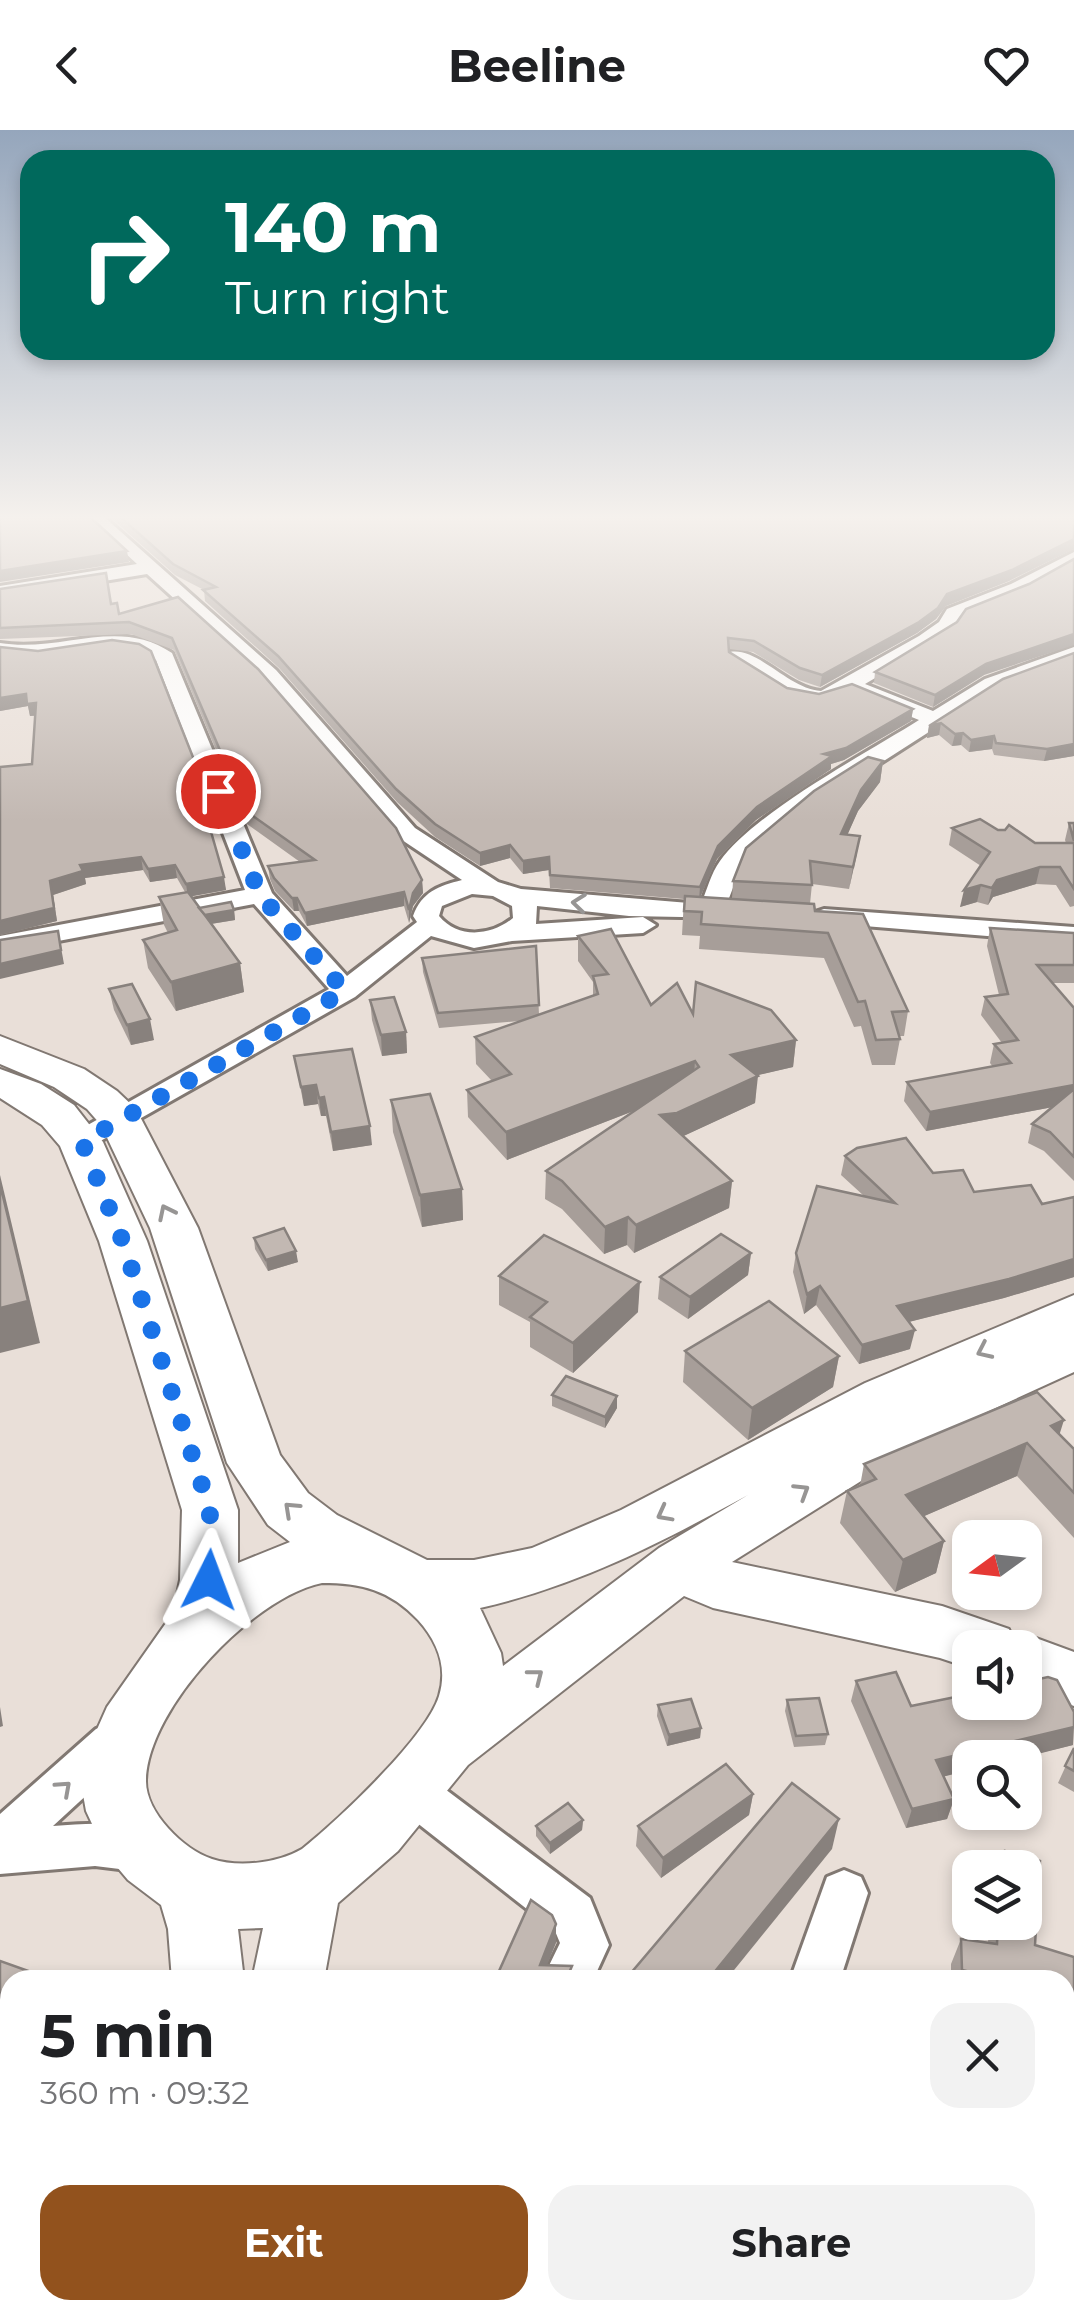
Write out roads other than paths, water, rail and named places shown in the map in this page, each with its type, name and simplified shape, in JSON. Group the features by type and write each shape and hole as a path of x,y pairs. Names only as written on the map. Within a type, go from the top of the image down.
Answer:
{"main road":[{"path":"0,1049 70,1078 102,1100 101,1130 123,1242 210,1510 209,1580 203,1613 189,1643"},
{"path":"0,1082 26,1093 58,1115 101,1130 174,1228 255,1463 288,1508 318,1531 396,1573 449,1611 467,1645 472,1673 470,1698 462,1716 421,1774 372,1831 307,1884 255,1895 223,1895 167,1868"},
{"path":"207,1970 204,1929 167,1868 124,1822 115,1799 113,1778 127,1730 152,1688 189,1643 248,1586 274,1572 322,1559 474,1585 541,1570 642,1526 884,1397 1074,1313"},
{"path":"421,1774 592,1630 680,1565 909,1425 1074,1350"},
{"path":"680,1565 713,1583 952,1636"},
{"path":"1042,1667 1074,1679"},
{"path":"290,1970 307,1884"}],"street":[{"path":"205,617 270,674 407,833 489,887 516,896 629,908 750,914"},
{"path":"737,656 799,696 826,698 926,640 951,617"},
{"path":"0,649 40,653 128,640 142,642 165,658 260,895 345,991"},
{"path":"712,912 730,864 755,839 802,804 992,684 1074,653"},
{"path":"852,686 935,719"},
{"path":"407,833 428,893 459,938 633,927 712,912"},
{"path":"382,965 428,893 489,887"},
{"path":"0,944 260,895"},
{"path":"101,1130 345,991 382,965 497,936 526,920 527,912 516,896"},
{"path":"788,916 1074,934"},
{"path":"0,1844 127,1730"},
{"path":"421,1774 573,1915 585,1945 572,1970"},
{"path":"0,1852 95,1844 167,1868"},
{"path":"818,1970 844,1893"}]}
